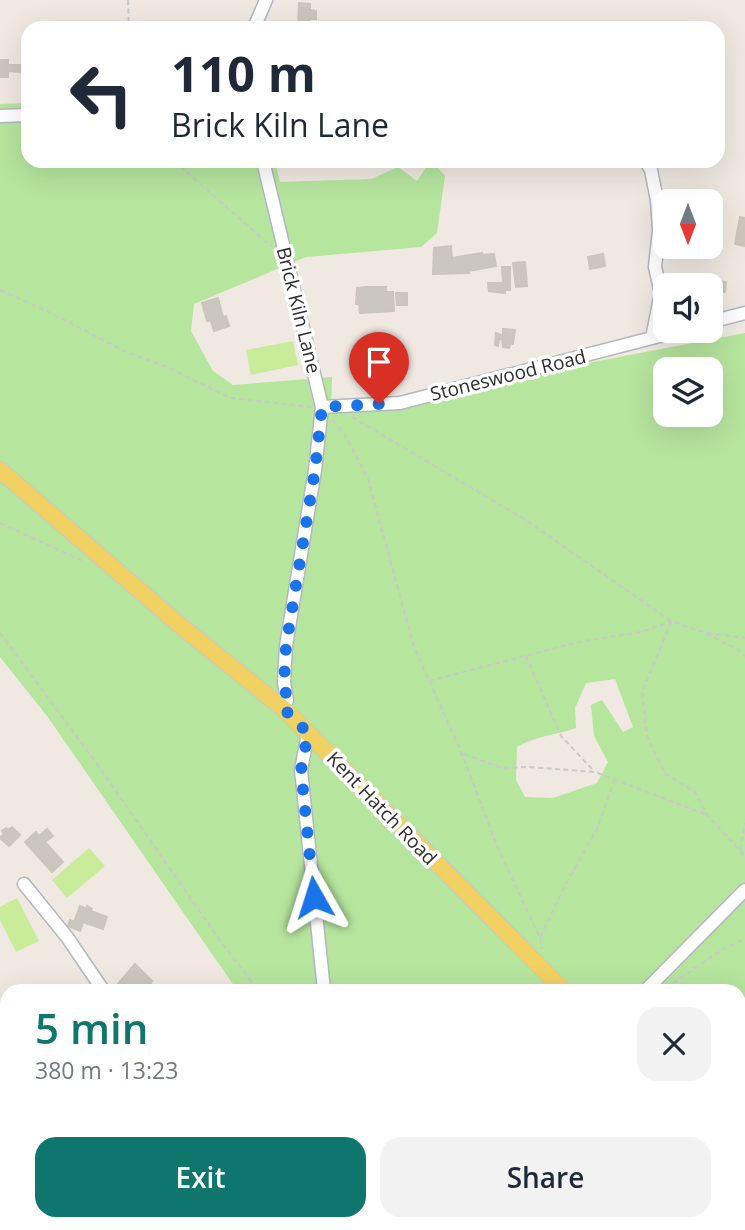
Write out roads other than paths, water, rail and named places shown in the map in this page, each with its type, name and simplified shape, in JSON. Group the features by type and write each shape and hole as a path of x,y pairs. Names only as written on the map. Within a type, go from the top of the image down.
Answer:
{"main road":[{"name":"Kent Hatch Road","path":"0,470 182,627 284,709 557,984"}],"street":[{"path":"257,21 266,0"},
{"path":"0,116 21,115"},
{"name":"Brick Kiln Lane","path":"265,168 322,407 313,484 286,646 284,682 287,700 284,709"},
{"path":"650,168 657,200 659,230 655,267 661,293 652,338"},
{"path":"723,319 745,313"},
{"name":"Stoneswood Road","path":"322,407 400,403 652,338"},
{"path":"308,733 301,770 323,984"},
{"path":"24,884 67,937 99,984"},
{"path":"652,984 745,890"}]}
